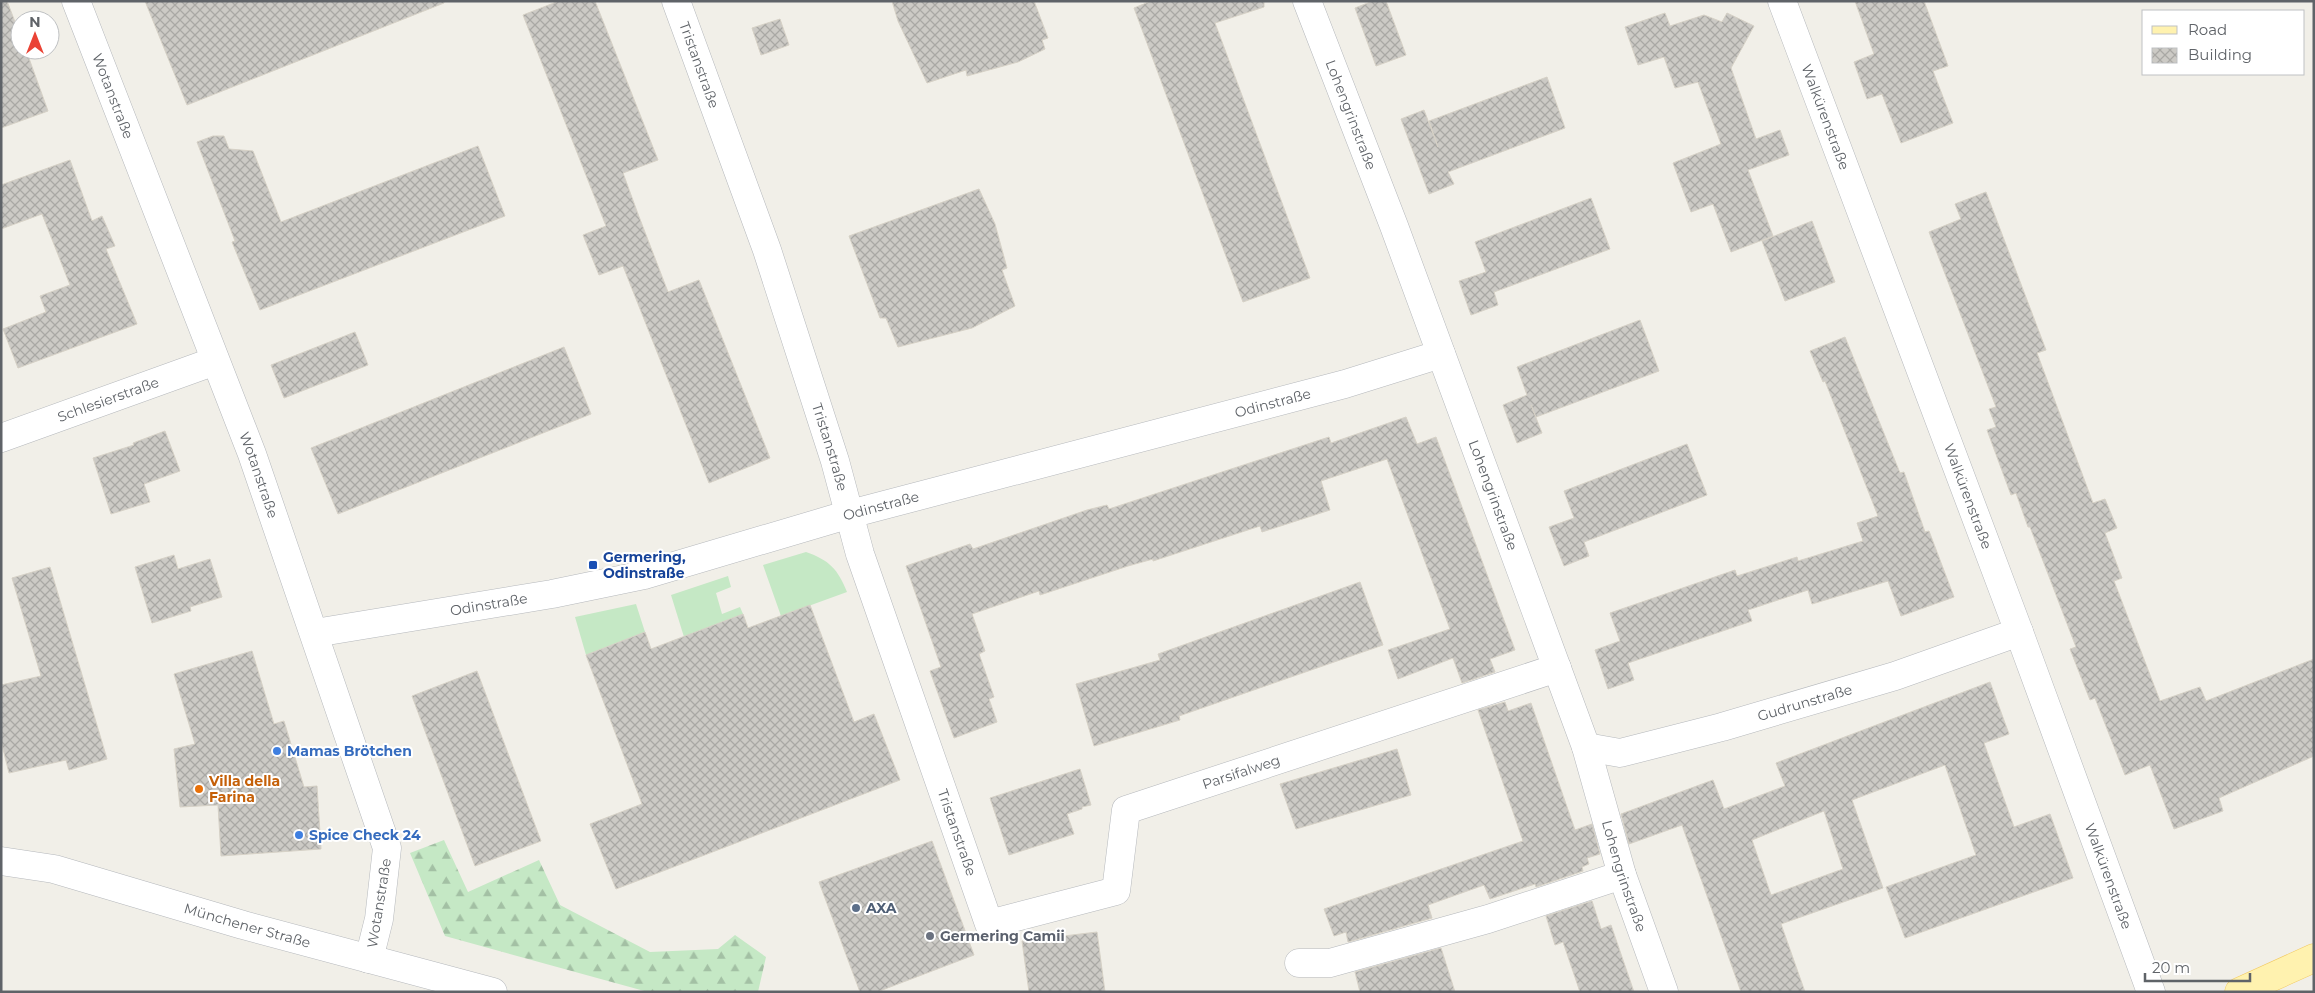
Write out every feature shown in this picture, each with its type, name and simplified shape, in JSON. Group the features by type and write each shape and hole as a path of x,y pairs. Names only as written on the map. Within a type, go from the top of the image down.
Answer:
{"main road":[{"path":"2239,992 2314,958"}],"street":[{"name":"Wotanstraße","path":"76,1 252,454 315,633 387,848 379,919 369,959"},
{"name":"Tristanstraße","path":"676,1 768,250 835,461 860,554 989,924"},
{"name":"Lohengrinstraße","path":"1308,1 1394,226 1586,747 1622,875 1664,992"},
{"name":"Walkürenstraße","path":"1782,1 2019,632 2151,992"},
{"name":"Odinstraße","path":"315,633 552,594 644,575 850,514 1345,384 1441,354"},
{"name":"Schlesierstraße","path":"1,438 215,361"},
{"name":"Gudrunstraße","path":"1586,747 1620,753 1722,727 1895,676 2019,632"},
{"name":"Parsifalweg","path":"989,924 1116,891 1126,810 1557,668"},
{"name":"Münchener Straße","path":"1,861 54,869 369,959 493,992"},
{"path":"1300,963 1330,963 1488,919 1622,875"}],"green space":[{"path":"806,552 821,558 832,566 847,592 781,616 763,565"},
{"path":"728,576 731,587 716,593 722,614 740,607 743,614 684,637 671,595"},
{"path":"636,604 645,632 586,655 575,617"},
{"path":"444,840 468,892 539,860 560,905 650,952 718,949 735,935 766,957 758,992 648,992 445,936 410,853"}],"building":[{"path":"1,1 7,1 10,10 10,60 30,60 48,111 1,128"},
{"path":"145,1 444,1 444,3 187,105"},
{"path":"559,1 595,1 658,160 623,173 638,214 668,292 699,280 770,458 709,483 623,266 599,275 583,235 606,226 523,15"},
{"path":"892,1 1034,1 1048,38 1042,40 1045,49 1018,62 967,76 966,70 927,83 898,21"},
{"path":"1151,1 1264,1 1264,7 1215,23 1310,278 1243,302 1134,8"},
{"path":"1373,1 1386,1 1406,55 1376,66 1355,8"},
{"path":"1855,1 1924,1 1948,66 1933,71 1953,123 1901,143 1882,94 1867,99 1854,62 1874,54"},
{"path":"1665,13 1670,26 1704,15 1722,22 1727,13 1754,26 1731,68 1756,139 1780,130 1789,155 1748,170 1773,236 1731,252 1713,204 1691,212 1673,163 1721,144 1698,82 1675,88 1664,57 1638,65 1625,27"},
{"path":"780,19 789,45 761,55 752,28"},
{"path":"1547,77 1565,128 1448,172 1454,184 1429,194 1401,119 1424,110 1438,147 1429,121"},
{"path":"213,136 224,136 229,149 253,151 281,222 478,146 505,216 260,310 232,242 235,241 197,142"},
{"path":"70,160 92,221 102,216 115,246 106,249 137,324 18,368 3,329 46,312 40,296 70,285 42,214 1,229 1,185"},
{"path":"979,189 995,224 1007,268 1002,270 1015,306 972,328 898,347 886,318 880,318 849,236"},
{"path":"1986,192 2046,350 2037,353 2093,503 2105,499 2117,528 2105,533 2122,578 2114,581 2160,701 2200,687 2206,701 2314,659 2314,756 2219,798 2223,811 2174,829 2150,765 2125,775 2095,698 2090,700 2070,649 2076,647 2030,527 2028,527 2016,493 2011,495 1987,430 1996,427 1989,409 1996,407 1929,232 1961,219 1955,204"},
{"path":"1591,198 1610,249 1494,292 1498,305 1471,315 1459,281 1486,272 1475,242"},
{"path":"1812,221 1835,282 1785,301 1762,241"},
{"path":"1640,320 1659,371 1536,417 1531,405 1542,433 1517,443 1503,405 1527,395 1517,367"},
{"path":"355,332 368,365 284,398 271,365"},
{"path":"1845,337 1900,473 1904,472 1925,532 1929,531 1954,597 1901,616 1888,581 1812,604 1808,590 1748,610 1752,621 1628,663 1634,680 1608,689 1595,650 1620,641 1610,613 1735,570 1737,576 1797,557 1798,561 1863,541 1857,523 1878,516 1825,381 1823,382 1810,351"},
{"path":"564,347 591,414 338,514 311,448"},
{"path":"1406,417 1417,444 1436,437 1515,650 1490,659 1495,672 1462,683 1453,658 1398,679 1388,650 1450,629 1387,459 1321,481 1330,510 1262,532 1260,526 1040,595 1039,591 972,614 985,651 979,654 994,697 989,699 997,722 954,738 930,671 941,667 906,566 970,544 973,549 1087,510 1107,505 1109,509 1329,437 1331,443"},
{"path":"165,431 180,471 144,484 150,502 111,514 93,458 134,445 133,443"},
{"path":"1687,444 1707,495 1584,542 1589,556 1564,566 1549,527 1574,518 1564,491"},
{"path":"174,555 178,569 210,559 222,597 190,607 191,611 152,623 135,567"},
{"path":"50,567 107,759 69,770 66,760 9,773 1,741 1,685 41,676 12,578"},
{"path":"1360,582 1383,645 1179,716 1180,720 1094,746 1076,684 1160,660 1158,654"},
{"path":"810,605 854,722 874,714 900,780 616,889 590,824 642,804 586,655 645,632 651,649 743,614 748,628"},
{"path":"252,651 274,724 284,721 304,787 317,786 321,849 221,856 218,805 180,807 174,749 195,744 174,674"},
{"path":"477,671 541,841 475,866 412,696"},
{"path":"1990,682 2009,734 1984,743 2014,827 2050,814 2073,878 1905,938 1886,887 1976,855 1945,765 1852,800 1883,888 1781,924 1805,992 1741,992 1682,825 1629,844 1621,814 1713,780 1724,809 1785,786 1776,763","holes":["1824,811 1843,869 1771,895 1752,840"]},
{"path":"1505,702 1508,711 1531,703 1575,830 1592,824 1600,854 1587,858 1589,864 1582,867 1583,871 1536,887 1535,884 1490,899 1484,885 1428,905 1432,918 1348,942 1346,932 1334,936 1324,909 1523,841 1478,710"},
{"path":"1397,749 1411,795 1296,829 1280,784"},
{"path":"1080,769 1091,805 1067,814 1074,834 1009,855 990,798"},
{"path":"932,841 974,955 877,992 860,992 819,882"},
{"path":"1592,901 1601,929 1611,925 1634,992 1580,992 1563,942 1555,945 1546,916"},
{"path":"1097,932 1105,992 1029,992 1022,941"},
{"path":"1441,948 1455,992 1360,992 1355,972"}],"place":[{"name":"Germering, Odinstraße","path":"593,565"},
{"name":"Mamas Brötchen","path":"277,751"},
{"name":"Villa della Farina","path":"199,789"},
{"name":"Spice Check 24","path":"299,835"},
{"name":"AXA","path":"856,908"},
{"name":"Germering Camii","path":"930,936"}]}
